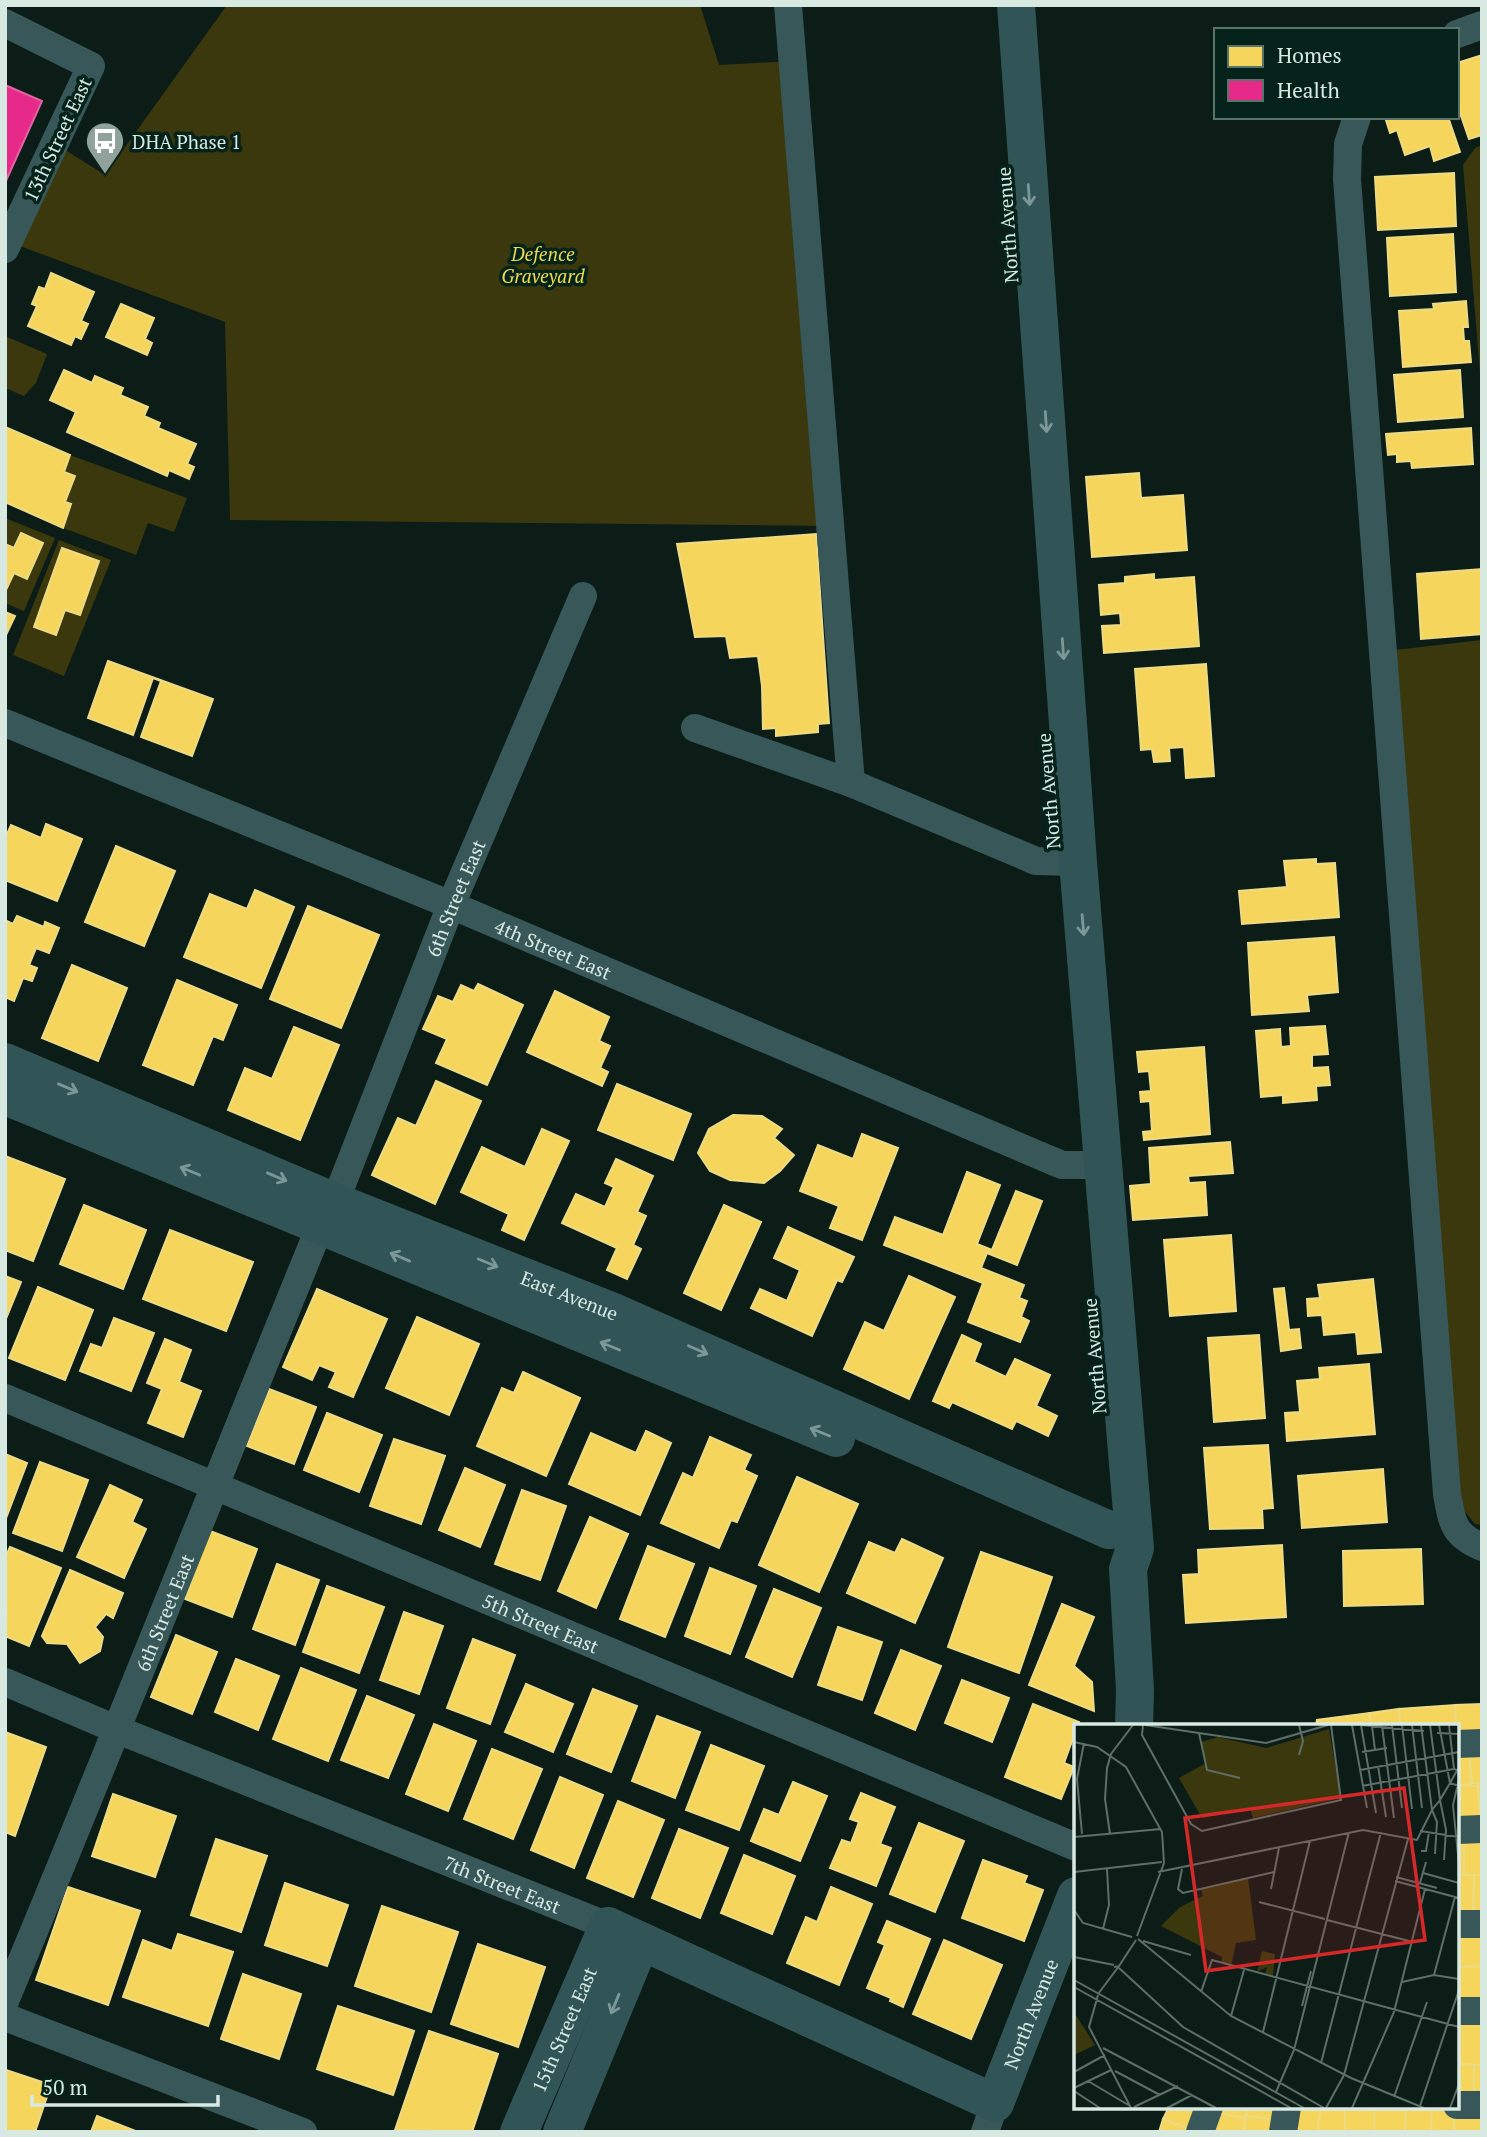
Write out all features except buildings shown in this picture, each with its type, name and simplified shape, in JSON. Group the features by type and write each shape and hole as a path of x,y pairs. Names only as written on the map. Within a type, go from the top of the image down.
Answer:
{"street":[{"path":"788,5 851,783"},
{"name":"North Avenue","path":"992,5 1031,591 1066,862"},
{"name":"North Avenue","path":"1016,5 1066,862 1089,1165 1135,1690 1133,1724"},
{"name":"13th Street East","path":"5,23 91,66 5,250"},
{"path":"1459,33 1482,24"},
{"path":"1356,119 1348,144 1346,179 1447,1494 1452,1520 1465,1540 1482,1547"},
{"name":"6th Street East","path":"5,2001 118,1730 451,905 583,596"},
{"name":"4th Street East","path":"5,723 451,905 1062,1165 1089,1165"},
{"path":"695,728 851,783 1036,861 1066,862"},
{"name":"East Avenue","path":"5,1062 328,1213 563,1327 1123,1545"},
{"name":"East Avenue","path":"5,1096 328,1213"},
{"name":"5th Street East","path":"5,1398 1074,1846"},
{"name":"7th Street East","path":"5,1682 624,1933 990,2118"},
{"path":"1459,1744 1482,1743"},
{"path":"1459,1830 1482,1829"},
{"name":"North Avenue","path":"990,2118 1074,1901"},
{"path":"1459,1924 1482,1924"},
{"name":"15th Street East","path":"520,2132 624,1933"},
{"name":"15th Street East","path":"562,2132 624,1933"},
{"path":"1459,2011 1482,2011"},
{"path":"5,2017 303,2132"},
{"path":"1459,2105 1482,2105"},
{"path":"1200,2132 1208,2109"},
{"path":"1283,2132 1287,2109"}],"green space":[{"name":"Defence Graveyard","path":"227,5 700,5 719,65 792,61 830,526 230,520 225,322 9,242 59,146 105,175"},
{"path":"1482,145 1482,398 1463,165 1475,148"},
{"path":"5,336 47,354 36,383 24,396 5,388"},
{"path":"70,455 187,498 174,532 148,523 136,555 63,528 71,505 65,502 74,476 64,472"},
{"path":"5,518 55,538 24,611 5,603"},
{"path":"59,540 111,560 64,676 13,655"},
{"path":"1482,640 1482,1525 1475,1524 1464,1510 1459,1488 1395,650"}],"place":[{"name":"DHA Phase 1","path":"105,175"}]}
